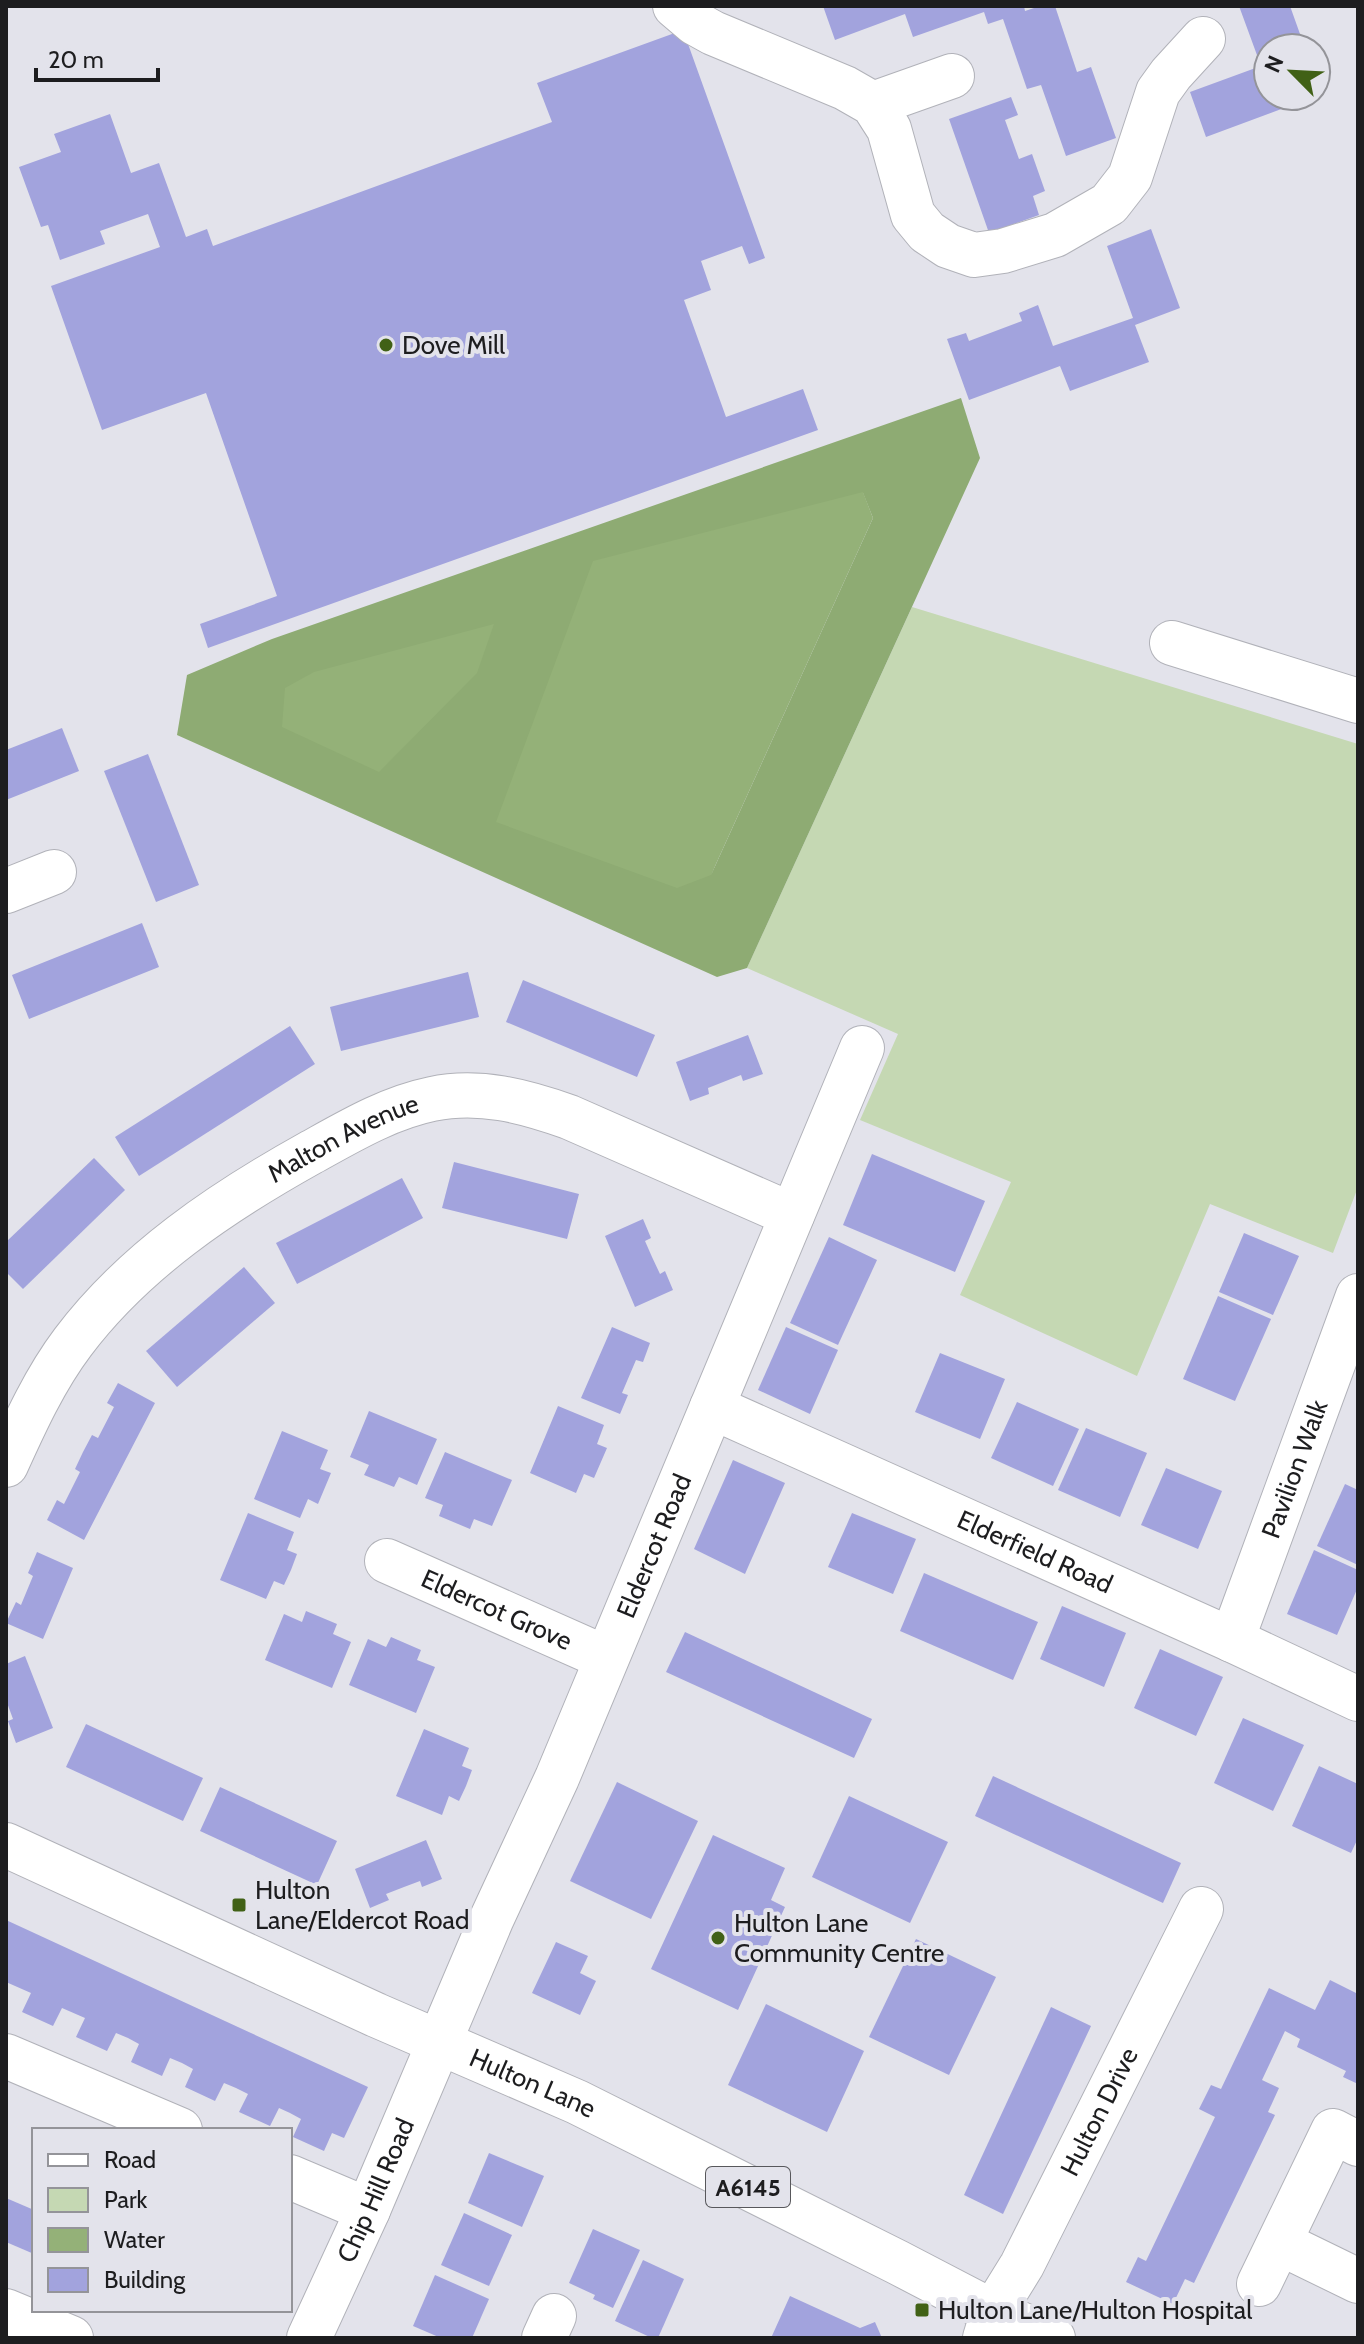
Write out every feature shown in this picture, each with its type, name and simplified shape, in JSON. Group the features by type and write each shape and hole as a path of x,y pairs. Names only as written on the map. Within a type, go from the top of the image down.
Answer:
{"street":[{"path":"675,6 713,33 845,88 873,104 889,129 913,215 927,232 948,246 974,255 1003,251 1055,235 1146,182 1158,92 1203,39"},
{"path":"873,104 952,76"},
{"path":"1172,643 1358,701"},
{"path":"6,891 54,872"},
{"name":"Eldercot Road","path":"439,2043 492,1918 557,1778 862,1048"},
{"name":"Malton Avenue","path":"6,1465 41,1392 73,1342 143,1267 185,1232 234,1198 342,1136 397,1109 433,1098 470,1095 504,1097 538,1106 792,1215"},
{"name":"Pavilion Walk","path":"1232,1640 1358,1296"},
{"name":"Elderfield Road","path":"712,1407 1358,1699"},
{"name":"Eldercot Grove","path":"387,1561 606,1658"},
{"name":"Hulton Lane","path":"6,1845 591,2109 911,2268 989,2325 1053,2338"},
{"name":"Hulton Drive","path":"989,2325 1201,1909"},
{"name":"Chip Hill Road","path":"309,2338 439,2043"},
{"path":"6,2056 175,2128"},
{"path":"1259,2284 1333,2131 1358,2144"},
{"path":"292,2178 368,2210"},
{"path":"1280,2243 1358,2281"},
{"path":"6,2311 71,2338"}],"green space":[{"path":"912,607 1358,744 1358,1187 1333,1253 1210,1204 1137,1376 960,1295 1011,1182 860,1120 898,1034 747,968"}],"shaded area":[{"path":"961,398 980,458 747,968 717,977 177,735 187,675 272,639","holes":["863,493 873,518 711,875"]}],"water":[{"path":"863,492 873,518 711,875 677,888 496,822 593,561"},
{"path":"494,624 477,673 379,772 282,727 285,688 314,672"}],"building":[{"path":"823,6 1024,6 1025,11 1040,6 1055,6 1077,72 1091,67 1116,138 1066,156 1041,85 1027,89 1003,19 988,24 984,12 913,37 905,14 835,40"},
{"path":"1239,6 1290,6 1299,32 1252,32 1252,41"},
{"name":"Dove Mill","path":"683,30 765,258 749,264 742,246 701,261 711,290 684,300 726,417 803,389 818,430 208,648 200,624 277,596 206,393 102,430 51,286 160,247 148,214 100,231 105,244 60,260 48,225 41,227 19,167 61,152 54,134 110,114 131,173 159,163 186,237 207,229 213,246 552,122 537,83"},
{"path":"1252,69 1252,112 1273,112 1206,137 1190,92"},
{"path":"1011,97 1018,115 1005,120 1019,159 1032,154 1045,191 1033,196 1039,215 989,233 949,119"},
{"path":"1151,229 1180,308 1135,325 1149,362 1070,391 1060,366 969,400 947,339 966,333 969,341 1022,321 1019,313 1038,305 1053,346 1133,318 1107,246"},
{"path":"62,728 79,771 6,800 6,750"},
{"path":"148,754 199,885 156,902 104,771"},
{"path":"142,923 159,967 29,1019 12,975"},
{"path":"468,972 479,1017 341,1051 330,1007"},
{"path":"523,980 655,1035 637,1077 506,1022"},
{"path":"290,1026 315,1064 139,1176 115,1137"},
{"path":"748,1035 763,1074 743,1081 741,1075 708,1088 709,1094 690,1101 676,1062"},
{"path":"872,1154 985,1201 955,1272 843,1225"},
{"path":"94,1158 125,1190 23,1289 6,1272 6,1242"},
{"path":"454,1162 579,1194 567,1239 442,1208"},
{"path":"402,1178 423,1218 297,1284 276,1243"},
{"path":"643,1219 651,1238 645,1241 660,1274 665,1271 673,1290 635,1307 605,1236"},
{"path":"1244,1233 1299,1256 1273,1315 1219,1292"},
{"path":"829,1237 877,1260 838,1345 790,1323"},
{"path":"244,1267 275,1303 177,1387 146,1351"},
{"path":"1218,1296 1271,1319 1235,1401 1183,1379"},
{"path":"612,1327 650,1343 643,1362 636,1360 622,1393 628,1395 620,1414 581,1398"},
{"path":"786,1327 838,1350 810,1414 758,1390"},
{"path":"940,1353 1005,1379 980,1439 915,1412"},
{"path":"118,1383 155,1403 84,1540 47,1520 57,1500 64,1504 80,1472 75,1469 83,1452 92,1435 98,1438 114,1407 107,1403"},
{"path":"1017,1402 1079,1429 1053,1486 991,1458"},
{"path":"558,1406 604,1425 597,1444 607,1448 594,1478 584,1474 576,1493 530,1473"},
{"path":"369,1411 437,1439 417,1485 399,1477 394,1487 364,1475 369,1465 350,1457"},
{"path":"1086,1428 1147,1453 1120,1517 1058,1490"},
{"path":"282,1431 328,1450 320,1469 331,1473 318,1504 308,1499 300,1518 254,1499"},
{"path":"445,1452 512,1480 492,1526 474,1519 470,1529 439,1516 443,1505 425,1498"},
{"path":"733,1460 785,1483 745,1574 694,1549"},
{"path":"1166,1468 1222,1491 1198,1549 1141,1525"},
{"path":"1345,1484 1358,1490 1358,1565 1317,1546"},
{"path":"248,1513 294,1532 287,1550 297,1554 291,1570 284,1585 274,1581 266,1599 220,1580"},
{"path":"852,1513 916,1539 893,1594 828,1567"},
{"path":"1314,1550 1358,1570 1358,1587 1337,1635 1287,1614"},
{"path":"37,1552 73,1568 43,1639 6,1623 16,1602 21,1605 33,1576 28,1573"},
{"path":"924,1573 1038,1622 1013,1680 900,1631"},
{"path":"1062,1606 1126,1633 1104,1687 1040,1659"},
{"path":"306,1611 337,1624 333,1634 351,1642 332,1688 265,1660 284,1614 302,1622"},
{"path":"685,1632 872,1719 854,1758 666,1672"},
{"path":"391,1637 421,1650 417,1660 435,1667 416,1713 349,1685 368,1639 386,1647"},
{"path":"1160,1649 1223,1677 1196,1736 1134,1708"},
{"path":"25,1656 53,1728 16,1743 8,1721 13,1719 6,1700 6,1664"},
{"path":"1243,1718 1304,1745 1273,1811 1214,1783"},
{"path":"86,1724 203,1778 183,1821 66,1767"},
{"path":"424,1729 469,1748 462,1766 472,1770 466,1786 459,1801 449,1796 442,1815 396,1796"},
{"path":"1319,1766 1358,1784 1358,1838 1351,1853 1292,1826"},
{"path":"993,1776 1181,1863 1163,1903 975,1816"},
{"path":"617,1782 698,1821 651,1919 570,1881"},
{"path":"220,1787 337,1841 317,1885 200,1831"},
{"path":"849,1796 948,1842 910,1923 812,1877"},
{"name":"Hulton Lane Community Centre","path":"713,1835 785,1868 771,1900 785,1907 738,2010 651,1969"},
{"path":"426,1840 442,1879 422,1887 420,1881 386,1894 389,1900 370,1908 355,1869"},
{"path":"6,1920 368,2087 344,2138 332,2133 324,2151 293,2137 301,2119 290,2113 279,2108 270,2126 239,2112 248,2094 236,2088 224,2083 215,2101 185,2087 193,2069 182,2063 170,2058 162,2076 131,2062 139,2044 128,2038 116,2033 107,2051 76,2037 85,2018 62,2008 53,2026 22,2012 31,1993 6,1982"},
{"path":"916,1939 996,1977 949,2075 869,2037"},
{"path":"556,1942 588,1956 580,1973 596,1981 580,2015 532,1993"},
{"path":"1330,1980 1358,1994 1358,2084 1343,2077 1346,2071 1297,2047 1300,2039 1285,2031 1262,2080 1279,2088 1268,2112 1275,2115 1194,2283 1185,2279 1173,2304 1126,2282 1138,2257 1146,2261 1215,2117 1199,2109 1211,2085 1221,2089 1269,1988 1315,2010"},
{"path":"766,2004 864,2051 827,2132 728,2085"},
{"path":"1051,2007 1091,2026 1003,2214 964,2195"},
{"path":"489,2153 544,2176 522,2227 468,2203"},
{"path":"6,2198 32,2209 32,2253 6,2242"},
{"path":"464,2213 512,2235 489,2286 441,2265"},
{"path":"593,2229 640,2250 613,2308 593,2299 595,2295 569,2283"},
{"path":"643,2260 684,2279 658,2338 615,2321"},
{"path":"435,2275 489,2299 472,2338 441,2338 413,2326"},
{"path":"790,2296 860,2328 875,2322 882,2338 771,2338"}],"place":[{"name":"Dove Mill","path":"386,345"},
{"name":"Hulton Lane/Eldercot Road","path":"239,1905"},
{"name":"Hulton Lane Community Centre","path":"718,1938"},
{"name":"Hulton Lane/Hulton Hospital","path":"922,2310"}]}
